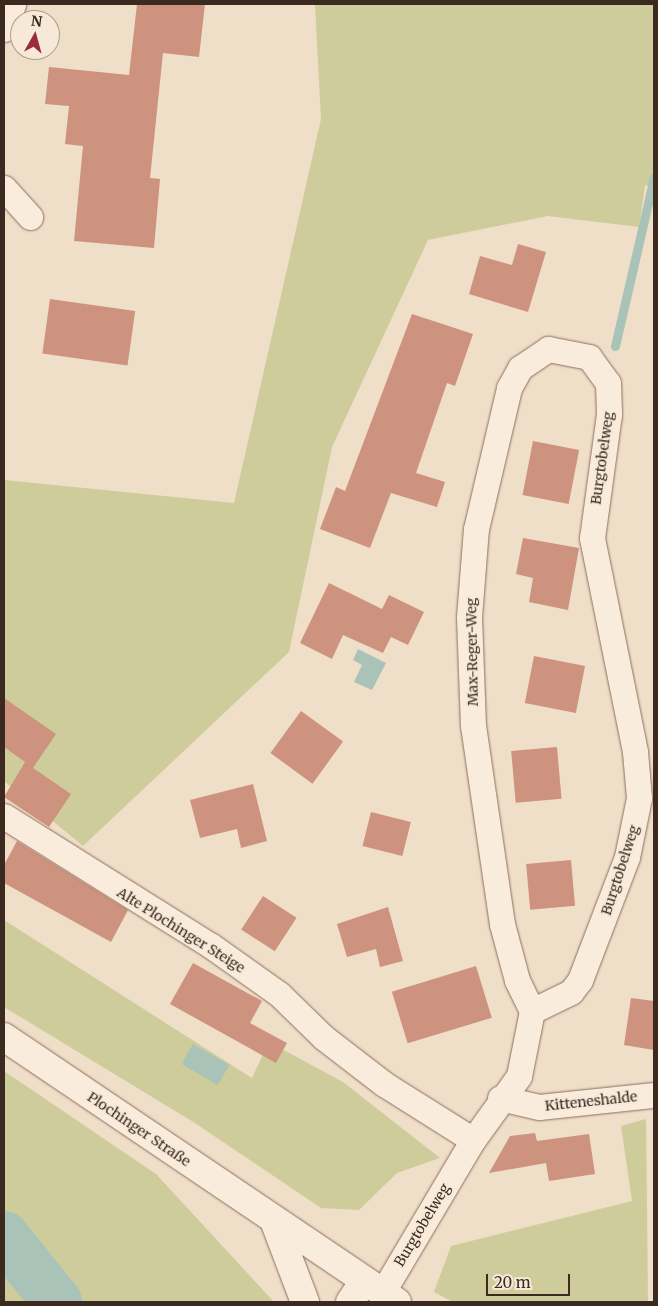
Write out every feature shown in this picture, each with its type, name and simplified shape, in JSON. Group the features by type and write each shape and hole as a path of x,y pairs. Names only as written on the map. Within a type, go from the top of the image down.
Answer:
{"main road":[{"name":"Plochinger Straße","path":"4,1037 275,1222 373,1295"},
{"path":"275,1222 305,1302"}],"street":[{"path":"4,29 13,4"},
{"path":"4,188 30,217"},
{"name":"Max-Reger-Weg","path":"532,1011 518,980 502,924 473,726 469,617 476,529 509,388 520,368 548,349 589,356"},
{"name":"Burgtobelweg","path":"373,1295 500,1098 519,1076 532,1011 570,992 580,980 636,827 635,752 592,538 610,414 608,383 589,356"},
{"name":"Alte Plochinger Steige","path":"4,816 210,945 278,994 323,1037 384,1084 473,1140"},
{"name":"Kitteneshalde","path":"500,1098 539,1107 654,1095"}],"shaded area":[{"path":"315,4 654,4 654,188 645,185 639,227 548,216 428,240 332,447 289,652 83,846 4,781 4,480 234,503 321,119"},
{"path":"358,649 386,663 372,690 354,682 362,665 353,660"},
{"path":"4,920 252,1078 269,1042 343,1082 440,1158 397,1173 359,1210 321,1208 195,1123 4,1007"},
{"path":"193,1044 229,1065 218,1085 182,1064"},
{"path":"4,1071 156,1174 274,1302 4,1302"},
{"path":"646,1119 648,1302 453,1302 434,1292 451,1246 632,1201 621,1126"}],"building":[{"path":"137,4 205,4 199,57 163,53 150,178 160,179 154,248 74,241 83,146 65,144 69,106 45,104 49,67 129,75"},
{"path":"518,244 546,252 528,312 469,294 480,256 512,265"},
{"path":"50,299 135,311 128,365 42,353"},
{"path":"412,314 473,334 455,386 447,383 416,473 445,482 437,507 391,493 370,548 320,529 336,487 345,491"},
{"path":"533,441 579,450 569,504 523,495"},
{"path":"523,538 579,548 568,610 529,602 533,578 516,574"},
{"path":"329,583 382,609 389,595 424,612 408,645 391,637 383,653 343,635 332,659 300,643"},
{"path":"534,656 585,666 576,713 525,703"},
{"path":"4,698 56,734 33,768 71,794 49,827 4,797 25,762 4,747"},
{"path":"301,711 343,742 313,784 270,753"},
{"path":"557,747 562,799 516,803 511,751"},
{"path":"253,784 267,841 241,848 237,829 200,838 190,800"},
{"path":"371,812 411,822 402,856 363,846"},
{"path":"17,841 128,910 111,942 4,883 4,865"},
{"path":"571,860 575,906 530,910 526,864"},
{"path":"263,896 297,918 275,951 241,930"},
{"path":"388,907 403,961 380,967 376,949 347,957 337,924"},
{"path":"193,963 262,1001 250,1023 287,1043 276,1063 170,1004"},
{"path":"476,966 492,1018 408,1043 392,992"},
{"path":"631,998 654,1001 654,1050 624,1045"},
{"path":"535,1133 537,1141 589,1134 595,1174 549,1181 546,1163 489,1173 510,1136"}],"waterway":[{"path":"615,346 654,177"},
{"path":"4,1236 57,1302"}]}
